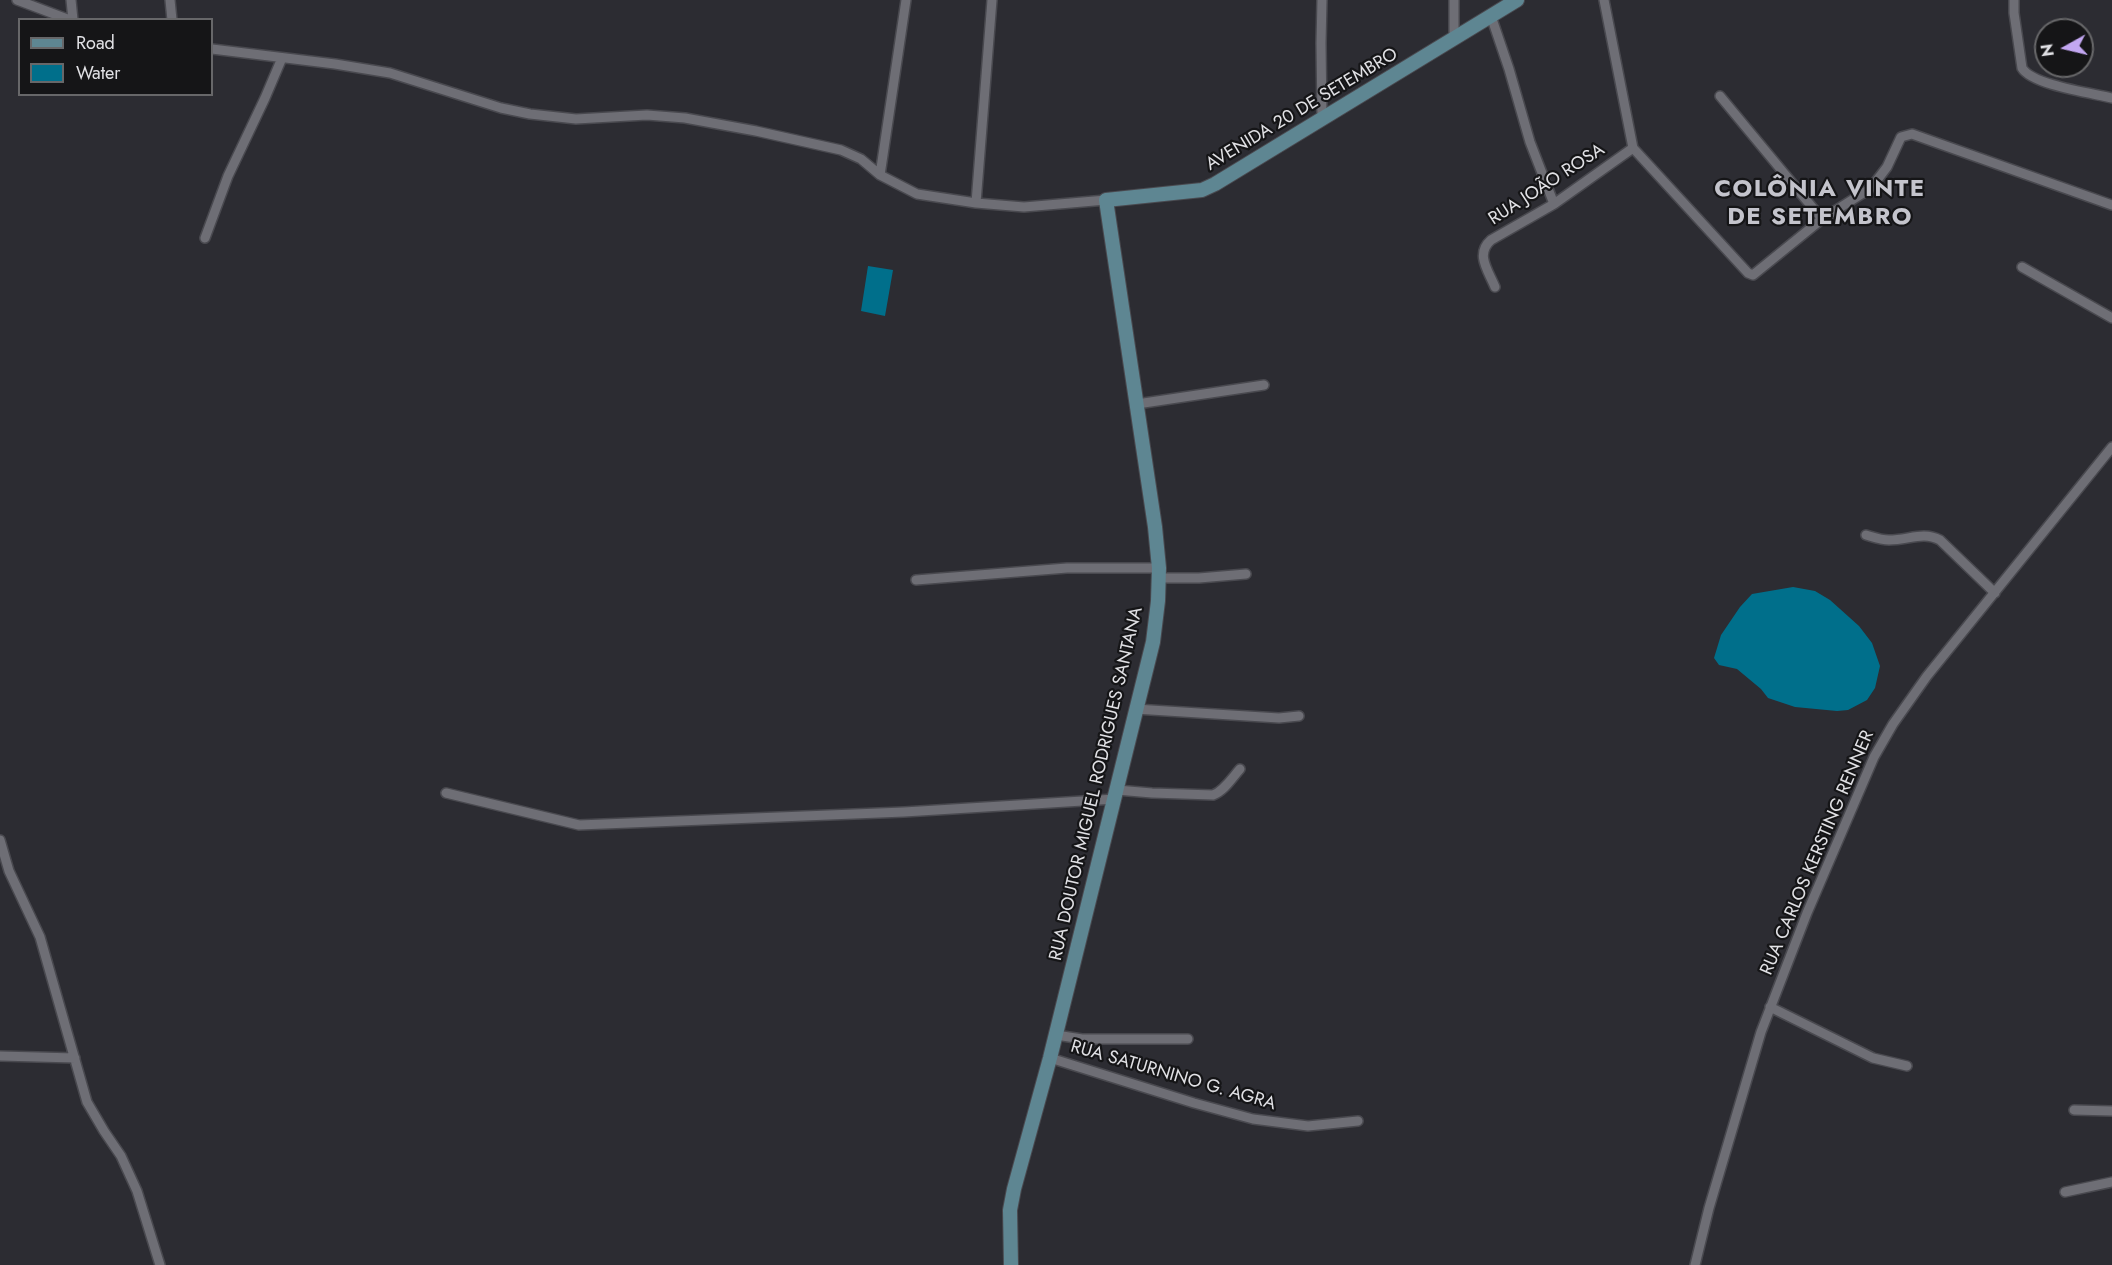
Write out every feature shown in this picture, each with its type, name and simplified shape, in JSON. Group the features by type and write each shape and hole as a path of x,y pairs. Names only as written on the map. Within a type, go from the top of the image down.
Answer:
{"street":[{"path":"17,0 66,18"},
{"path":"71,0 71,18"},
{"path":"170,0 172,18"},
{"path":"880,175 906,0"},
{"path":"976,203 992,0"},
{"path":"1322,0 1322,119"},
{"path":"1454,0 1454,38"},
{"name":"AVENIDA 20 DE SETEMBRO","path":"213,49 390,73 501,108 530,114 576,119 670,116 709,121 841,150 861,159 880,175 917,194 976,203 1024,207 1202,190 1517,0"},
{"path":"1604,0 1633,148 1748,273 1753,275 1757,273 1822,219 1871,188 1887,167 1901,137 1912,134 2112,205"},
{"path":"2014,0 2022,68 2026,74 2042,82 2112,98"},
{"path":"1491,16 1530,142 1554,204"},
{"path":"205,238 228,176 282,58"},
{"path":"1720,96 1822,219"},
{"name":"RUA JOÃO ROSA","path":"1495,287 1484,261 1482,252 1484,246 1554,204 1633,148"},
{"name":"RUA DOUTOR MIGUEL RODRIGUES SANTANA","path":"1011,1265 1010,1210 1014,1189 1056,1035 1116,794 1153,642 1158,601 1159,573 1155,527 1106,200"},
{"path":"2022,267 2112,318"},
{"path":"1137,404 1264,385"},
{"name":"RUA CARLOS KERSTING RENNER","path":"1695,1265 1734,1122 1770,1007 1807,913 1874,757 1893,724 1926,676 2112,447"},
{"path":"1866,535 1887,540 1922,535 1931,536 1940,540 1995,592"},
{"path":"916,580 1067,568 1159,573 1199,578 1246,574"},
{"path":"1135,709 1279,718 1299,716"},
{"path":"446,793 579,825 893,813 1116,794 1213,795 1226,786 1240,769"},
{"path":"0,840 9,871 40,937 87,1102 121,1156 137,1191 160,1265"},
{"path":"1770,1007 1873,1058 1907,1066"},
{"path":"1056,1035 1082,1039 1188,1039"},
{"path":"0,1056 75,1058"},
{"name":"RUA SATURNINO G. AGRA","path":"1050,1058 1253,1119 1308,1126 1358,1121"},
{"path":"2074,1110 2112,1111"},
{"path":"2065,1192 2112,1182"}],"water":[{"path":"868,266 893,270 885,316 861,311"},
{"path":"1793,587 1815,591 1830,600 1859,626 1872,643 1880,666 1875,688 1867,700 1848,710 1795,707 1768,698 1737,669 1719,665 1714,658 1721,635 1752,594"}],"district":[{"name":"COLÔNIA VINTE DE SETEMBRO","path":"1820,204"}]}
